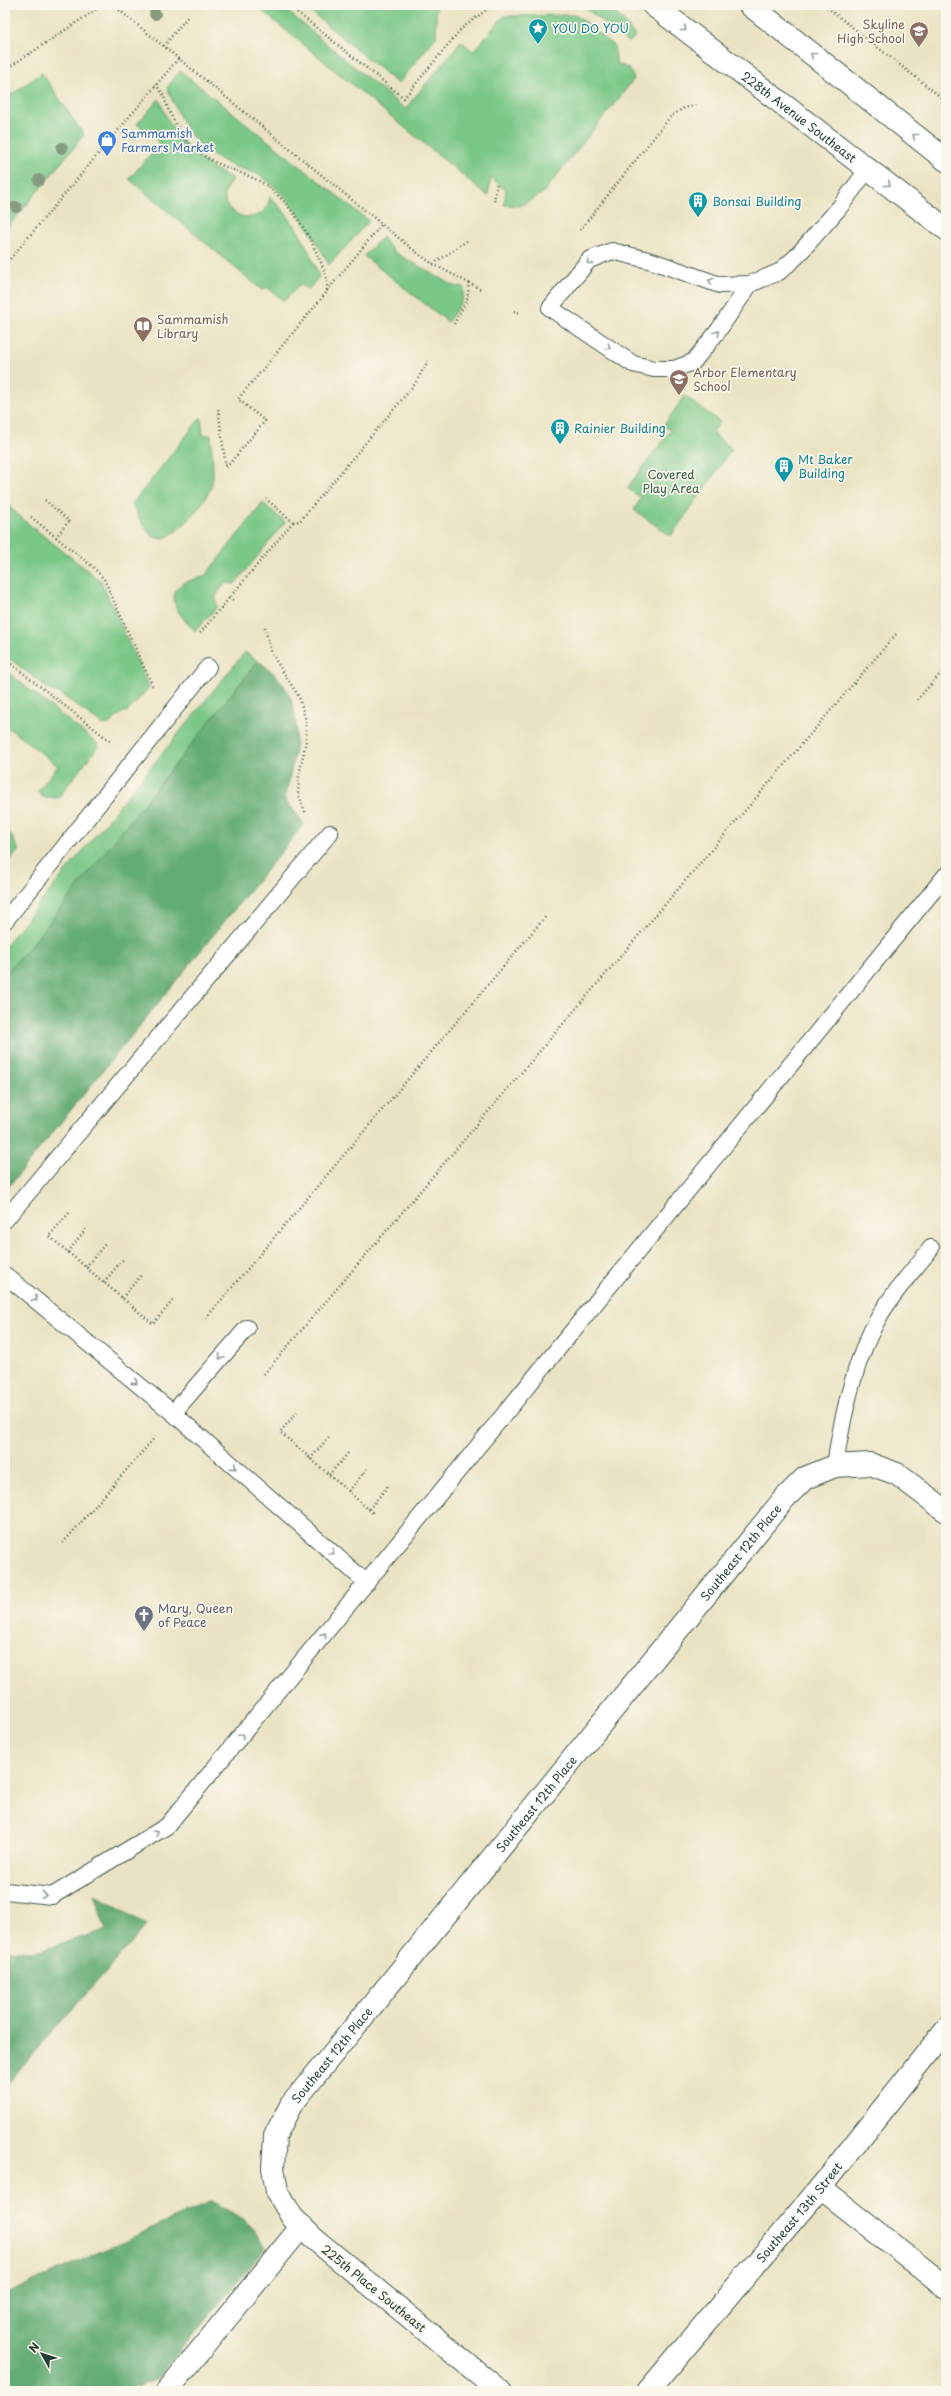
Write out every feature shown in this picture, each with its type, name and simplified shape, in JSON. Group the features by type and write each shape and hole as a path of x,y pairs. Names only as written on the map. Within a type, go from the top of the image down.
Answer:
{"street":[{"name":"228th Avenue Southeast","path":"653,5 946,229"},
{"path":"750,5 946,160"},
{"name":"Southeast 12th Place","path":"273,2168 275,2136 291,2105 784,1499 805,1478 835,1466 870,1464 897,1474 946,1512"},
{"name":"Southeast 13th Street","path":"648,2391 820,2188 946,2029"},
{"name":"225th Place Southeast","path":"273,2168 277,2191 292,2217 500,2391"},
{"path":"820,2188 946,2288"},
{"path":"167,2391 302,2226"}],"lane":[{"path":"750,284 718,331 693,362 674,369 654,369 633,364 550,308 589,260 612,251 652,261 720,285 750,284 779,272 796,257 839,208 868,169"},
{"path":"5,921 208,667"},
{"path":"5,1220 330,833"},
{"path":"5,1891 52,1896 167,1826 946,875"},
{"path":"835,1466 839,1437 854,1376 879,1317 931,1248"},
{"path":"5,1275 173,1414 367,1583"},
{"path":"173,1414 247,1328"}],"path":[{"path":"5,70 103,5"},
{"path":"113,5 433,264 469,285 480,289"},
{"path":"288,5 404,98 461,29 493,5"},
{"path":"506,5 529,8 574,6"},
{"path":"824,5 946,101"},
{"path":"164,46 189,15"},
{"path":"5,265 178,59"},
{"path":"155,85 164,92 168,109 188,142 207,158 229,170 254,178 289,208 312,242 324,270 328,287 326,293"},
{"path":"578,232 671,116 684,108 698,105"},
{"path":"494,201 497,183"},
{"path":"218,407 226,468 264,421 238,399 382,224"},
{"path":"433,264 467,241"},
{"path":"454,324 467,300 469,285"},
{"path":"514,311 520,313 524,308"},
{"path":"200,633 293,522 300,520 415,384 428,361"},
{"path":"266,499 293,522"},
{"path":"45,500 69,521 56,537"},
{"path":"31,517 104,578 154,689 158,684"},
{"path":"229,597 234,601"},
{"path":"265,627 270,653 299,697 306,721 306,741 299,775 298,794 306,815"},
{"path":"264,1374 896,634"},
{"path":"5,659 110,742 115,736"},
{"path":"917,700 941,672"},
{"path":"206,1318 547,915"},
{"path":"69,1213 49,1236 153,1324 173,1300"},
{"path":"68,1252 87,1228"},
{"path":"86,1267 106,1243"},
{"path":"104,1282 124,1258"},
{"path":"122,1298 142,1274"},
{"path":"297,1412 280,1432 374,1514"},
{"path":"64,1543 158,1433"},
{"path":"310,1459 329,1437"},
{"path":"330,1475 348,1453"},
{"path":"348,1491 366,1469"},
{"path":"369,1509 388,1486"}],"green space":[{"path":"255,5 280,5 405,109 461,41 473,51 504,16 576,15 614,46 617,64 629,68 634,79 542,194 520,206 504,205 506,190 491,178 488,196"},
{"path":"303,5 436,5 436,37 398,84"},
{"path":"582,5 605,5 622,19 635,36 629,43"},
{"path":"180,71 369,221 329,265 309,229 293,207 274,187 264,178 252,172 230,165 217,158 197,142 190,133 178,113 167,88"},
{"path":"42,73 84,135 5,231 5,99"},
{"path":"159,99 172,127 194,154 222,174 233,179 226,190 225,201 230,209 238,215 248,217 257,215 265,209 270,197 287,215 300,234 319,277 308,290 300,284 284,301 267,287 263,291 129,179 160,143 137,124"},
{"path":"382,237 394,252 456,287 462,286 464,289 462,301 448,322 364,256"},
{"name":"Covered Play Area","path":"685,396 720,422 712,433 732,449 671,536 634,510 641,498 627,488 671,430 663,426"},
{"path":"201,417 203,435 211,435 213,466 212,484 205,499 198,509 181,527 164,538 157,538 145,528 132,504"},
{"path":"5,503 26,522 101,581 149,688 127,712 123,712 109,724 103,725 58,692 51,691 5,655"},
{"path":"263,503 285,522 235,584 226,583 221,589 216,597 217,607 195,631 179,613 175,605 175,591 181,585 204,577"},
{"path":"245,652 258,661 29,948 5,974 5,946"},
{"path":"258,661 275,675 286,690 293,706 296,723 296,741 285,799 304,824 5,1191 5,974 29,948"},
{"path":"5,670 99,745 58,798 42,797 37,792 58,766 5,725"},
{"path":"8,830 19,850 5,866 5,834"},
{"path":"94,1894 147,1925 23,2065 5,2088 5,1950 32,1952 106,1930"},
{"path":"211,2201 245,2220 266,2248 157,2378 123,2391 5,2391 5,2295"}],"place":[{"name":"YOU DO YOU","path":"538,45"},
{"name":"Skyline High School","path":"919,48"},
{"name":"Sammamish Farmers Market","path":"107,157"},
{"name":"Bonsai Building","path":"698,218"},
{"name":"Sammamish Library","path":"143,343"},
{"name":"Arbor Elementary School","path":"679,396"},
{"name":"Rainier Building","path":"560,445"},
{"name":"Mt Baker Building","path":"784,483"},
{"name":"Mary, Queen of Peace","path":"144,1632"}]}
